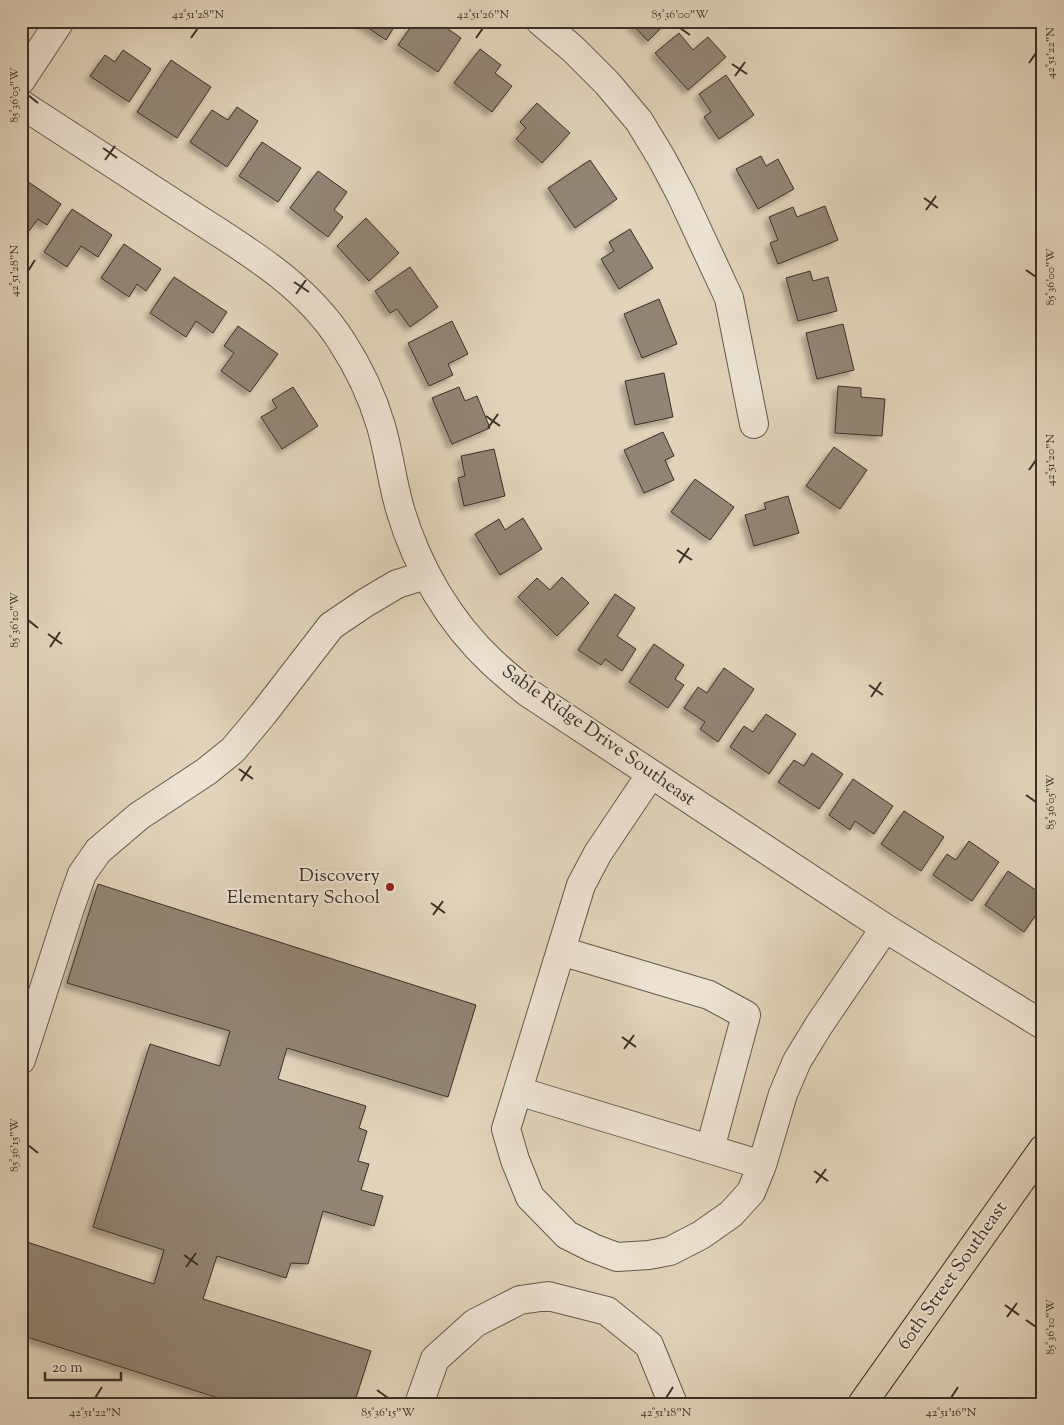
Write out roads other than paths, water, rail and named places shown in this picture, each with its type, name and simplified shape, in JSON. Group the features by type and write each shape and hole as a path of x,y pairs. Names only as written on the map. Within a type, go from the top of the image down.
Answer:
{"main road":[{"name":"60th Street Southeast","path":"862,1404 1043,1149"}],"street":[{"path":"21,80 60,21"},
{"path":"540,21 573,49 607,83 639,122 682,195 730,298 754,424"},
{"name":"Sable Ridge Drive Southeast","path":"21,104 251,254 297,288 319,311 341,340 371,397 382,427 400,509 412,545 426,574 452,617 492,663 527,692 885,928 1043,1025"},
{"path":"21,1060 82,874 98,851 139,816 207,771 233,750 331,626 396,584 426,574"},
{"path":"651,774 598,853 581,885 506,1129 515,1160 530,1197 566,1234 593,1248 617,1257 649,1255 670,1251 701,1235 731,1214 751,1192 762,1165 783,1094 798,1061 819,1025 885,928"},
{"path":"560,951 709,996 746,1015 710,1149"},
{"path":"518,1091 762,1165"},
{"path":"419,1404 436,1359 475,1323 520,1300 548,1296 607,1311 648,1345 674,1404"}],"place":[{"name":"Discovery Elementary School","path":"390,887"}]}
